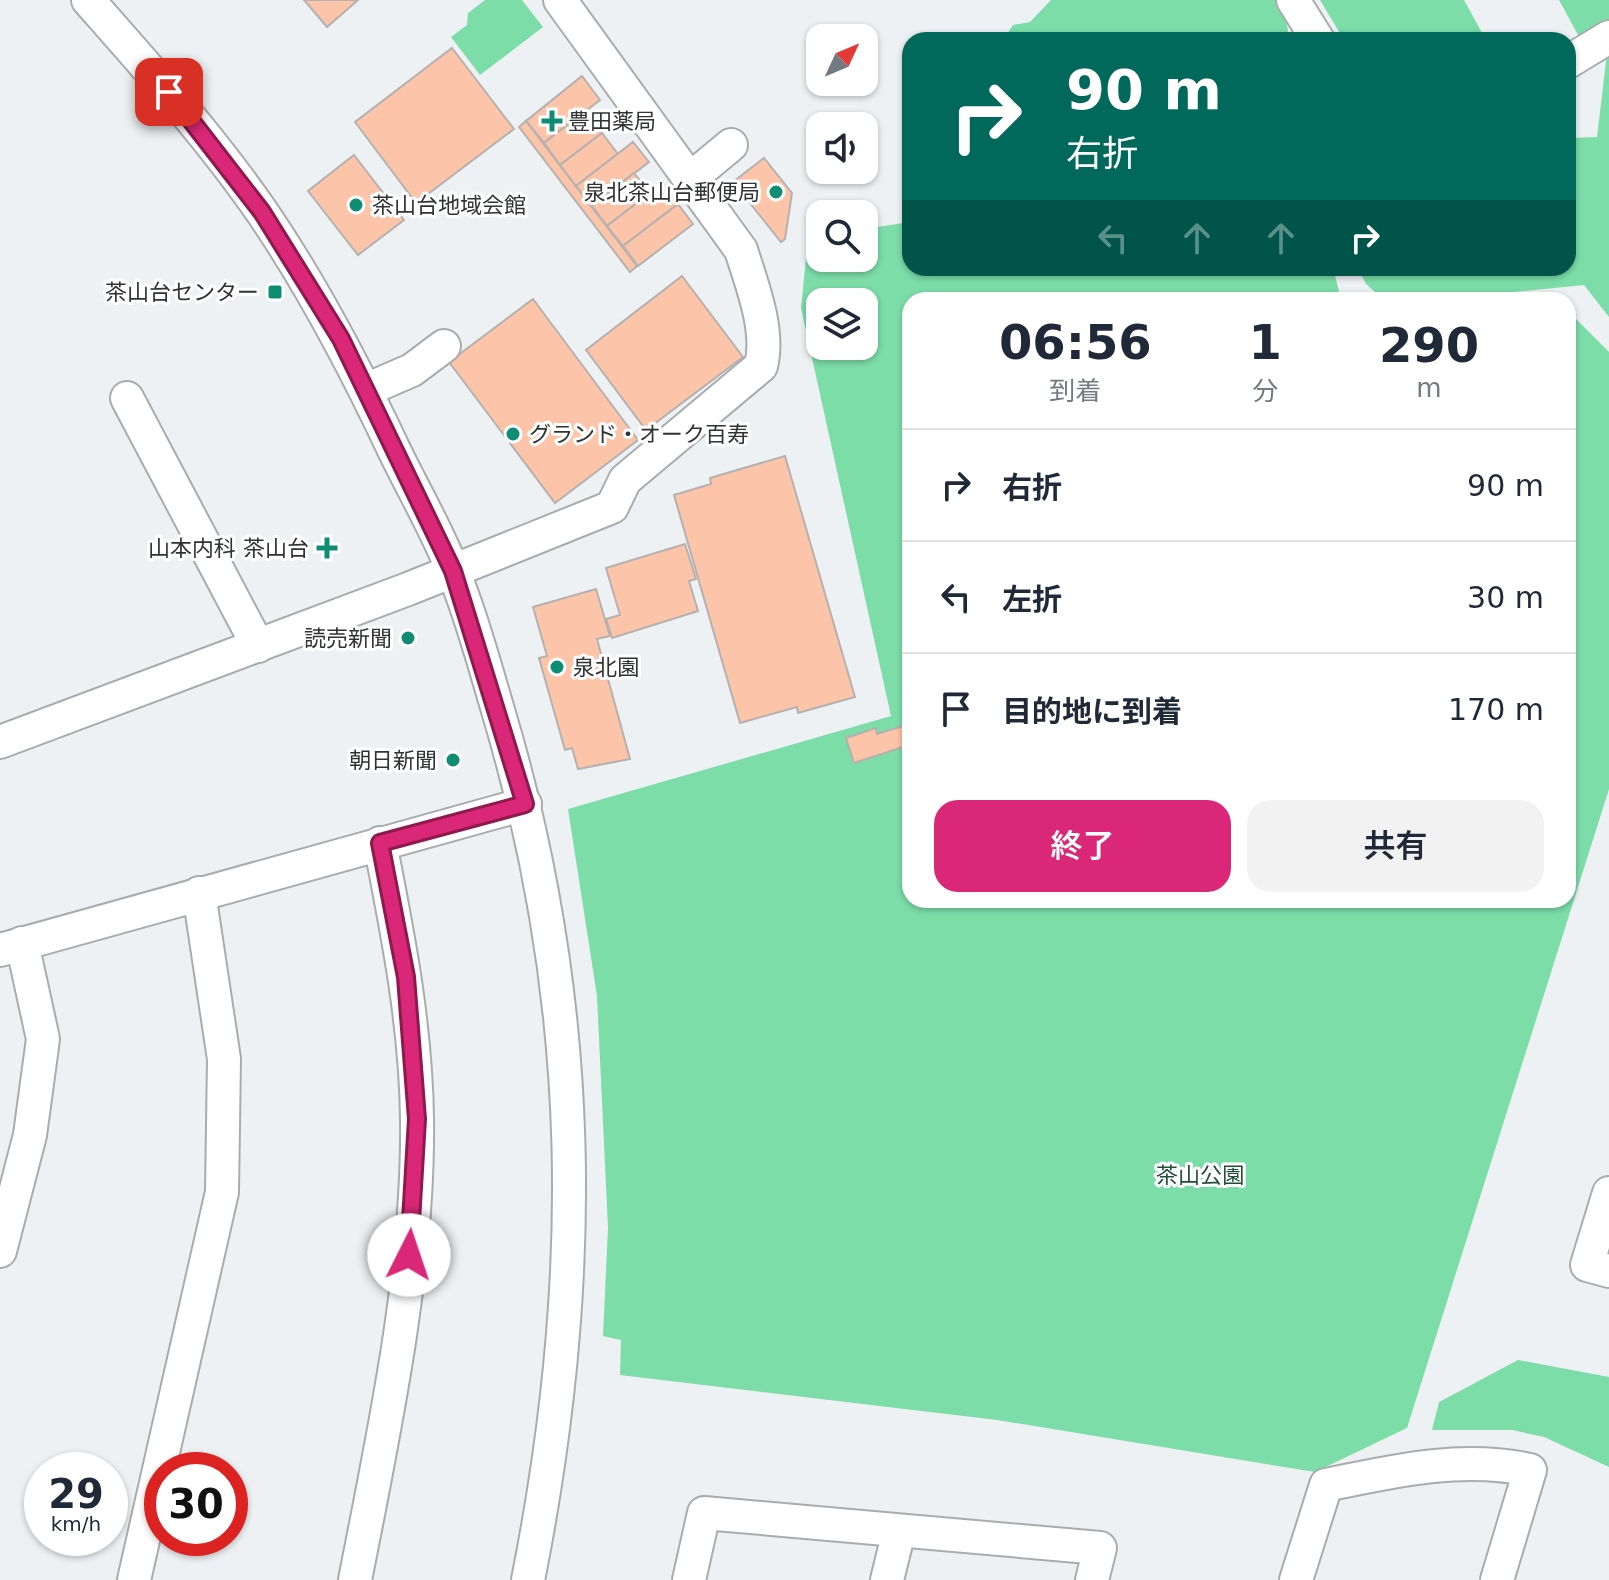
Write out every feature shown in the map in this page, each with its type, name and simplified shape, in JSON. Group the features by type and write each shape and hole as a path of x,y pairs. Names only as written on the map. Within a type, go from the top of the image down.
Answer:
{"street":[{"path":"88,0 169,92 262,212 341,339 453,571 525,804 557,970 569,1091 571,1227 563,1357 545,1494 528,1580"},
{"path":"0,742 258,646 612,507 625,480 761,366 765,351 755,296 741,250 560,0"},
{"path":"1293,0 1313,32"},
{"path":"1576,58 1609,37"},
{"path":"690,179 731,145"},
{"path":"366,390 412,370 444,346"},
{"path":"127,398 258,646"},
{"path":"0,1251 30,1135 43,1039 11,946 525,804"},
{"path":"355,1580 382,1442 407,1282 417,1119 406,977 380,843"},
{"path":"134,1580 222,1192 224,1059 199,893"},
{"path":"1609,1193 1587,1265 1609,1271"},
{"path":"1296,1580 1326,1485 1408,1468 1493,1463 1530,1470 1497,1580"},
{"path":"689,1580 704,1513 1100,1548 1092,1580"},
{"path":"887,1580 899,1531"}],"green space":[{"path":"485,0 522,0 543,27 480,75 451,37 467,25 468,13"},
{"path":"1051,0 1284,0 1288,32 1008,32 1013,25 1030,22"},
{"path":"1320,0 1464,0 1482,32 1339,32"},
{"path":"1559,0 1609,0 1609,317 1584,285 1514,292 1375,292 1362,276 1576,276 1576,138 1597,137 1608,45 1583,44"},
{"name":"茶山公園","path":"902,223 902,276 1335,276 1339,292 902,292 902,908 1571,908 1407,1428 1315,1472 997,1420 620,1375 621,1340 603,1336 608,1228 597,996 568,809 891,716 812,360 878,360 878,288 806,288 806,331 801,308 806,259 806,272 878,272 878,227"},
{"name":"茶山公園","path":"1576,319 1609,352 1609,789 1576,893"},
{"path":"1518,1360 1609,1377 1609,1467 1544,1437 1512,1430 1432,1430 1439,1402"}],"building":[{"path":"304,0 358,0 327,27"},
{"path":"452,48 514,129 416,203 355,122"},
{"path":"582,76 600,100 544,143 526,121"},
{"path":"585,111 602,133 560,165 544,143"},
{"path":"526,121 637,266 630,272 519,127"},
{"path":"602,133 618,154 576,186 560,165"},
{"path":"633,142 649,162 592,206 576,186"},
{"name":"茶山台地域会館","path":"354,155 404,220 358,255 308,191"},
{"path":"764,158 792,193 785,239 781,242 733,182"},
{"path":"634,173 650,193 607,226 592,206"},
{"path":"663,183 678,204 623,246 607,226"},
{"path":"678,204 693,224 638,266 623,246"},
{"path":"682,276 743,357 646,430 586,350"},
{"path":"533,299 638,440 555,503 449,362"},
{"path":"785,456 855,697 798,713 797,707 740,723 674,495 711,484 710,478"},
{"path":"685,544 696,579 689,581 698,611 612,638 606,619 620,615 606,568"},
{"path":"596,589 610,636 597,639 630,759 578,769 572,748 565,750 539,658 547,656 533,607"},
{"path":"902,726 902,747 854,763 846,738 876,728 877,734"}],"place":[{"name":"豊田薬局","path":"552,121"},
{"name":"泉北茶山台郵便局","path":"776,192"},
{"name":"茶山台地域会館","path":"356,205"},
{"name":"茶山台センター","path":"275,292"},
{"name":"グランド・オーク百寿","path":"513,434"},
{"name":"山本内科 茶山台","path":"327,548"},
{"name":"読売新聞","path":"408,638"},
{"name":"泉北園","path":"557,667"},
{"name":"朝日新聞","path":"453,760"}],"route":[{"path":"169,92 262,212 341,339 453,571 470,616 525,804 380,843 406,977 417,1119 409,1255"}]}
